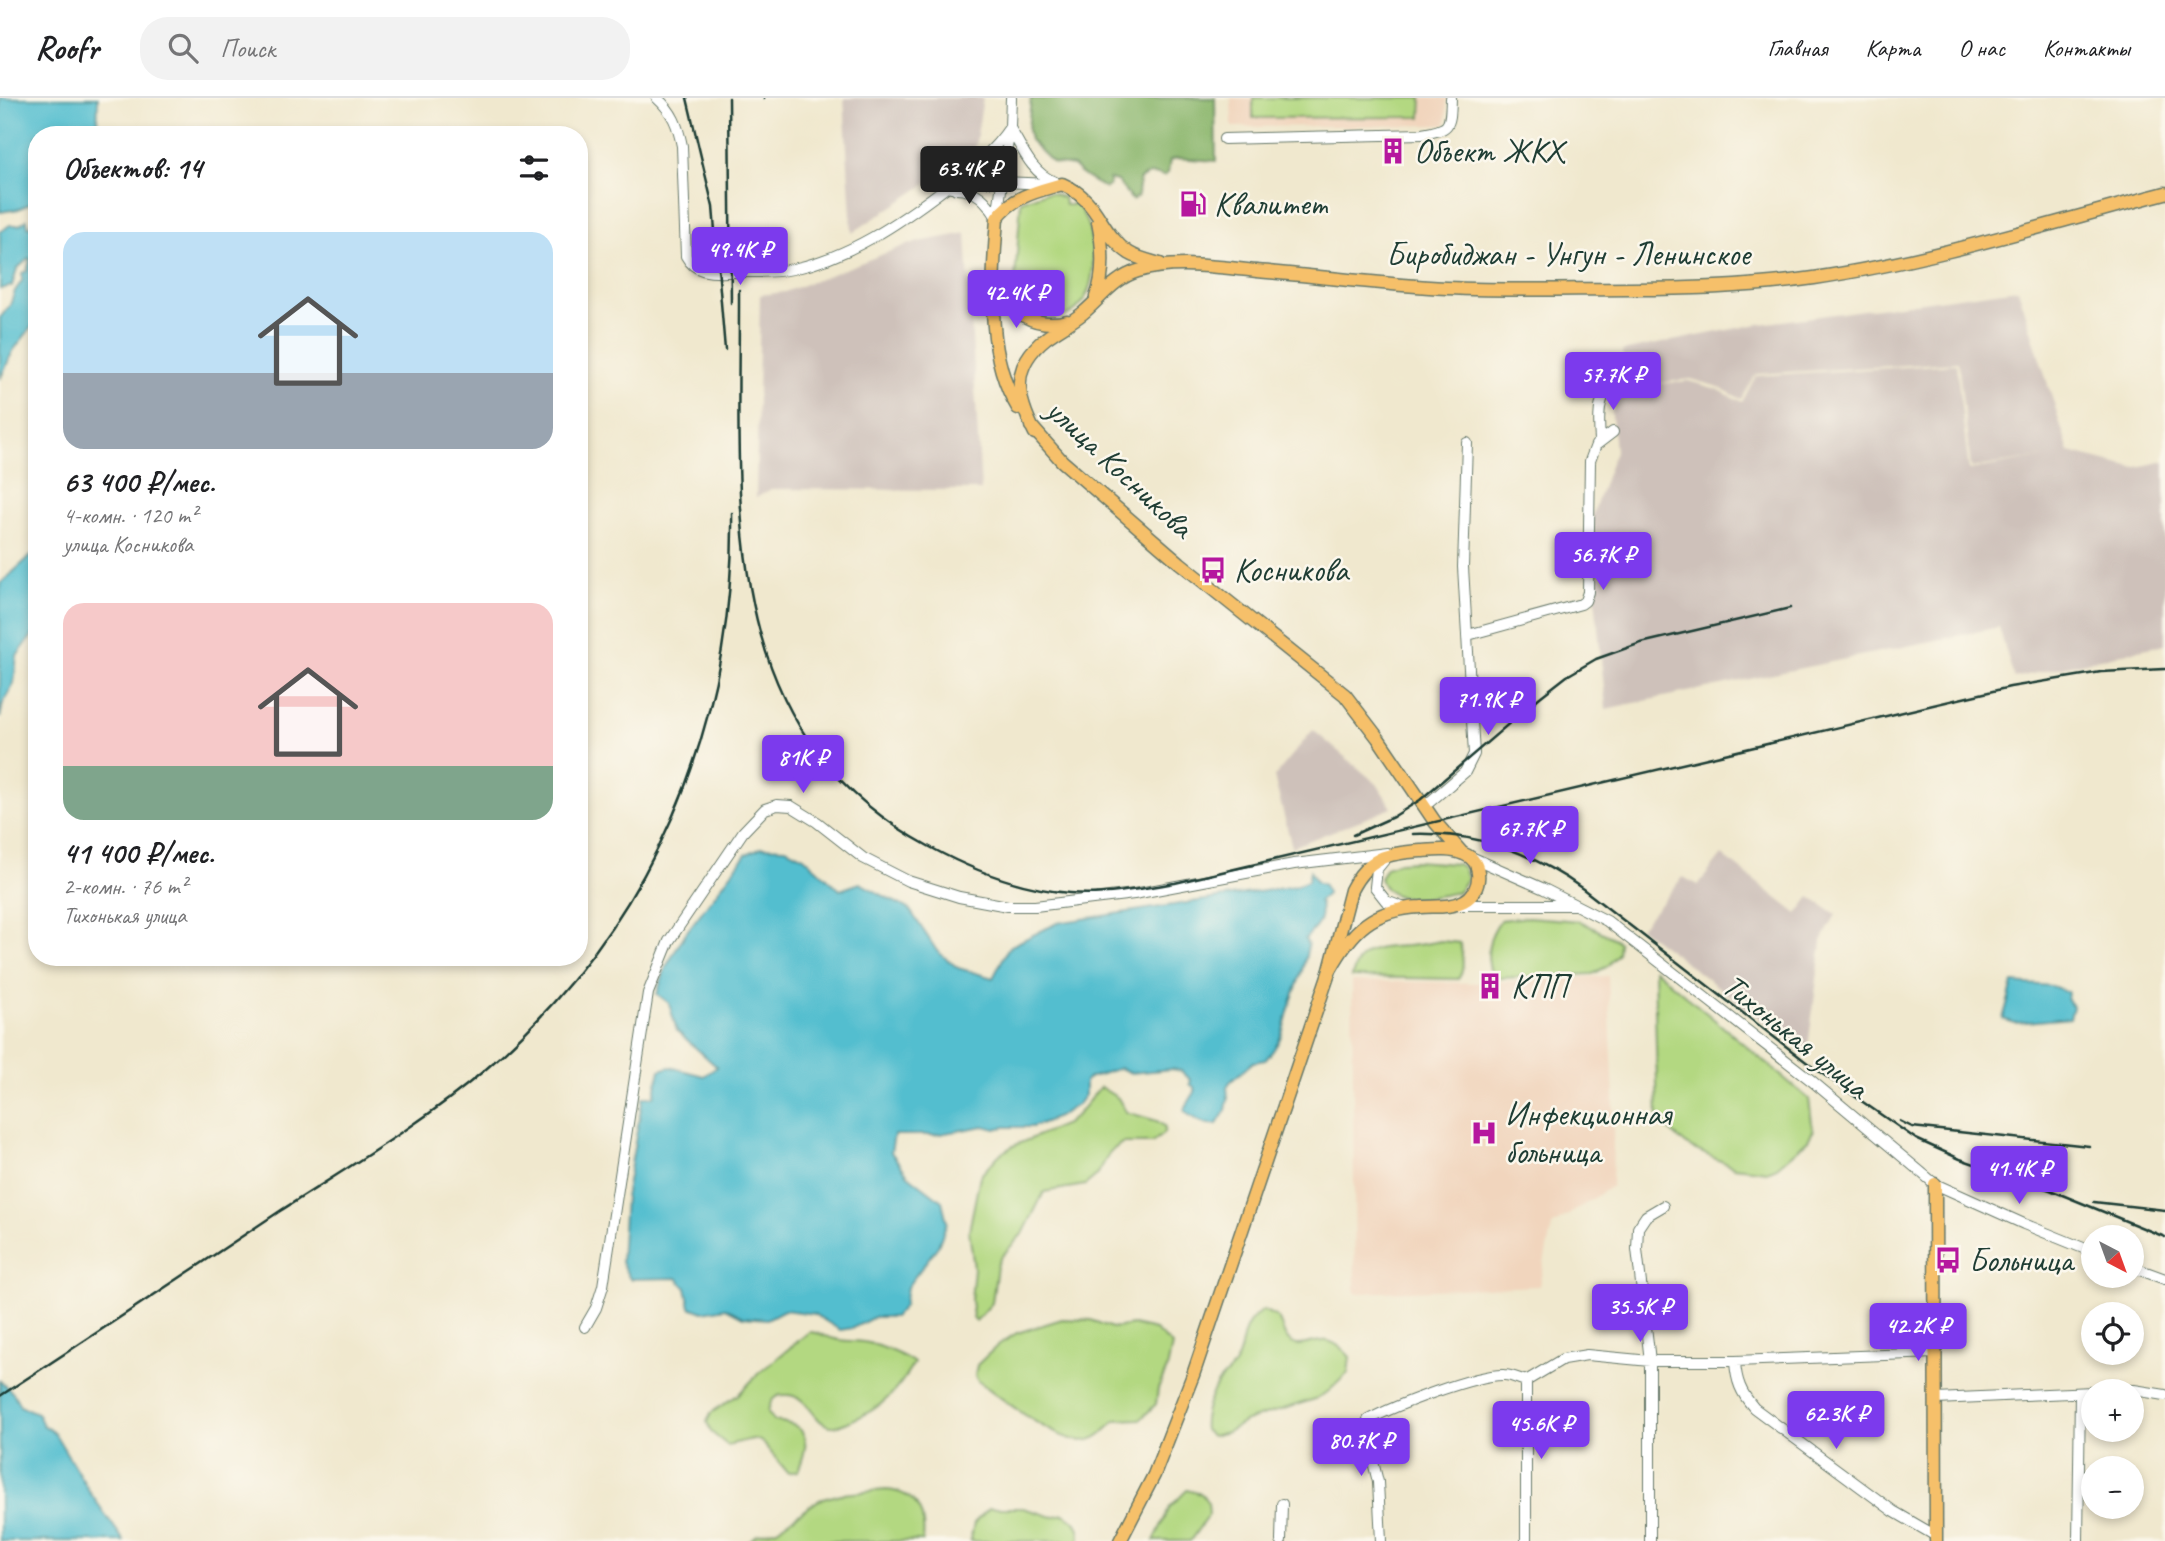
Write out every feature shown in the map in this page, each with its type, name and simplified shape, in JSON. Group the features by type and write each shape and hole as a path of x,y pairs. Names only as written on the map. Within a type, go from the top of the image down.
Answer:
{"main road":[{"path":"997,218 1016,200 1062,184 1087,199 1113,238 1130,254 1171,266"},
{"name":"Биробиджан - Унгун - Ленинское","path":"1171,266 1226,268 1447,288 1635,289 1740,286 1814,278 1894,263 2165,193"},
{"path":"1093,304 1101,278 1101,243 1097,216"},
{"name":"улица Косникова","path":"997,218 993,325 1000,365 1012,399 1035,433 1062,461 1180,563 1345,695 1445,835 1465,854"},
{"path":"1035,433 1019,393 1020,376 1036,347 1093,304 1117,281 1133,272 1171,266"},
{"path":"995,275 1003,297 1017,311 1032,320 1050,324 1074,319"},
{"path":"1120,1541 1154,1475 1193,1375 1330,970 1351,890 1368,866 1391,853 1443,849 1465,854 1478,872 1478,884 1470,897 1451,905 1408,908 1378,917 1362,926 1347,941 1330,970"},
{"path":"1935,1184 1936,1539"}],"street":[{"path":"657,98 669,109 682,146 686,256 693,266 706,272 780,271 828,258 899,223 991,153 1010,127 1032,165 1044,178 1062,184"},
{"name":"улица Косникова","path":"997,218 1010,127 1011,98"},
{"path":"1224,139 1422,134 1440,131 1448,126 1451,98"},
{"path":"945,188 976,181 1062,184"},
{"path":"945,188 975,192 987,202 997,218"},
{"path":"1600,440 1598,415 1602,397 1611,386 1626,379"},
{"path":"1468,635 1585,601 1588,592 1590,461 1592,451 1600,440 1613,432"},
{"path":"1425,806 1465,772 1474,754 1463,567 1467,443"},
{"path":"585,1327 596,1308 603,1286 643,1013 650,985 669,941 743,832 765,809 777,805 791,806 817,822 863,858 908,881 959,897 1008,906 1035,906 1123,895 1294,864 1391,853"},
{"path":"1391,853 1377,869 1375,887 1381,897 1390,904 1408,908"},
{"name":"Тихонькая улица","path":"1465,854 1579,905 1608,921 1812,1081 1935,1184 2081,1247"},
{"path":"1451,905 1579,905"},
{"path":"1650,1541 1650,1361 1637,1249 1638,1228 1646,1216 1662,1206"},
{"path":"2144,1271 2165,1279"},
{"path":"1381,1541 1378,1482 1365,1429 1368,1420 1471,1380 1505,1374 1526,1381 1563,1359 1587,1355 1650,1361 1735,1361 1935,1353"},
{"path":"1735,1361 1735,1377 1742,1394 1754,1408 1893,1511 1936,1539"},
{"path":"1526,1381 1526,1541"},
{"path":"2144,1392 2165,1395"},
{"path":"1936,1399 2080,1393 2078,1541"},
{"path":"1281,1541 1282,1504"}],"shaded area":[{"path":"844,98 983,98 973,153 852,233"},
{"path":"1231,98 1447,98 1446,125 1232,127"},
{"path":"966,233 981,490 771,489 756,498 760,295 785,292 909,244"},
{"path":"2018,289 2069,452 2133,468 2165,461 2165,644 2014,678 1999,627 1606,709 1596,607 1593,514 1615,451 1611,404 1627,387 1622,351 1753,325","holes":["1958,362 1971,468 2049,456 1969,470 1956,364 1756,376 1742,402 1717,389 1688,381 1628,387 1690,379 1719,387 1741,399 1756,374"]},
{"path":"1313,730 1377,784 1392,808 1292,847 1274,777"},
{"path":"1722,855 1797,914 1810,897 1836,914 1822,941 1807,1054 1640,928 1683,877 1698,885"},
{"name":"Инфекционная больница","path":"1608,976 1614,1098 1612,1186 1552,1226 1539,1286 1355,1293 1352,981 1481,983"}],"green space":[{"path":"1031,98 1215,98 1216,161 1177,158 1170,160 1168,173 1164,176 1154,174 1139,180 1138,196 1132,200 1117,181 1109,179 1109,185 1105,188 1073,166 1053,163 1030,140 1028,130"},
{"path":"1253,98 1422,98 1421,117 1253,118"},
{"path":"1044,193 1064,198 1065,205 1072,205 1073,200 1083,215 1090,234 1093,256 1092,277 1086,296 1075,310 1059,317 1031,312 1021,305 1014,294 1021,201"},
{"path":"1399,862 1457,864 1463,867 1467,878 1458,892 1425,898 1392,894 1380,878 1386,867"},
{"path":"1528,917 1580,921 1615,939 1619,943 1618,953 1608,966 1593,974 1493,977 1488,955 1490,940 1497,926 1501,920"},
{"path":"1441,941 1460,943 1463,967 1458,979 1352,977 1360,959 1373,950"},
{"path":"1654,969 1809,1099 1813,1131 1808,1140 1777,1167 1767,1171 1734,1167 1689,1147 1658,1121"},
{"path":"1100,1087 1118,1098 1126,1112 1157,1121 1165,1127 1164,1133 1152,1143 1122,1143 1110,1152 1097,1175 1085,1185 1044,1192 1024,1232 1001,1257 997,1266 992,1303 976,1321 971,1300 974,1268 969,1231 980,1176 999,1155 1013,1146 1066,1124"},
{"path":"1263,1310 1277,1317 1290,1342 1300,1345 1323,1341 1340,1347 1350,1357 1348,1373 1329,1391 1315,1399 1246,1421 1227,1432 1212,1436 1204,1430 1205,1412 1210,1399 1218,1383 1237,1359 1249,1324"},
{"path":"1062,1319 1091,1320 1112,1328 1133,1325 1155,1330 1172,1345 1156,1404 1141,1419 1116,1420 1097,1437 1077,1440 1047,1429 978,1381 975,1376 977,1365 998,1345 1017,1333"},
{"path":"809,1332 874,1345 914,1363 902,1382 881,1404 863,1416 839,1425 825,1424 805,1403 793,1396 780,1395 775,1398 768,1412 774,1421 797,1427 804,1436 804,1454 798,1471 788,1473 763,1443 753,1439 727,1445 711,1432 707,1422 711,1413 739,1394 758,1374"},
{"path":"886,1490 905,1495 917,1505 923,1521 923,1541 749,1541 757,1535 777,1529 819,1500 841,1494"},
{"path":"1187,1490 1202,1494 1208,1503 1209,1514 1190,1541 1154,1541 1170,1507"},
{"path":"989,1508 1023,1508 1053,1517 1063,1514 1077,1524 1079,1541 970,1541 974,1523"}],"water":[{"path":"0,98 98,98 97,126 28,126 28,204 0,212"},
{"path":"27,220 28,259 17,269 12,286 0,289 0,232 10,225 19,225"},
{"path":"28,267 28,332 13,351 0,379 0,318 22,281 22,273"},
{"path":"28,558 28,641 17,656 14,683 3,703 0,718 0,584"},
{"path":"762,847 786,848 804,857 840,890 860,883 910,910 937,951 958,968 993,978 1009,947 1057,923 1296,886 1308,881 1310,871 1316,882 1324,885 1327,894 1318,902 1321,911 1318,924 1305,939 1308,945 1302,972 1280,1038 1265,1060 1253,1062 1230,1082 1227,1087 1226,1110 1217,1124 1199,1121 1184,1110 1195,1092 1190,1084 1191,1080 1181,1071 1172,1069 1131,1073 1120,1068 1089,1078 1085,1081 1085,1095 1078,1104 1058,1117 1032,1127 995,1129 984,1126 934,1135 894,1135 891,1152 908,1175 942,1201 947,1222 938,1246 907,1287 904,1306 894,1317 874,1317 853,1328 840,1330 814,1314 784,1310 767,1319 743,1317 726,1308 703,1312 690,1307 686,1288 677,1278 630,1279 621,1262 625,1198 643,1097 654,1097 660,1070 670,1067 704,1076 717,1067 677,1031 669,1003 657,994 666,967 685,934 746,854"},
{"path":"2013,983 2052,986 2068,992 2067,1000 2073,1007 2070,1018 2015,1023 2003,1019"},
{"path":"0,1381 14,1394 20,1406 37,1413 43,1425 55,1434 91,1494 124,1541 0,1541"}],"railway":[{"path":"687,98 713,207 725,350"},
{"path":"729,98 731,303"},
{"path":"739,290 742,528 753,603 774,675 808,740 859,798 930,847 980,871 1015,883 1083,894 1175,883 2010,687 2101,672 2165,669"},
{"path":"588,960 637,888 672,819 699,746 718,671 729,593 732,513"},
{"path":"1353,835 1393,817 1420,800 1540,697 1567,676 1596,659 1641,643 1790,608"},
{"path":"1413,834 1436,834 1481,841 1503,847 1544,865 1583,889 1814,1068 1916,1139 1960,1159 2050,1190 2165,1237"},
{"path":"0,1396 437,1108 486,1069 544,1013 583,966"},
{"path":"1900,1121 1912,1127 2089,1146"},
{"path":"2094,1202 2165,1210"}],"place":[{"name":"Объект ЖКХ","path":"1393,151"},
{"name":"Квалитет","path":"1193,204"},
{"name":"Косникова","path":"1213,570"},
{"name":"КПП","path":"1490,986"},
{"name":"Инфекционная больница","path":"1484,1133"},
{"name":"Больница","path":"1948,1260"}]}
